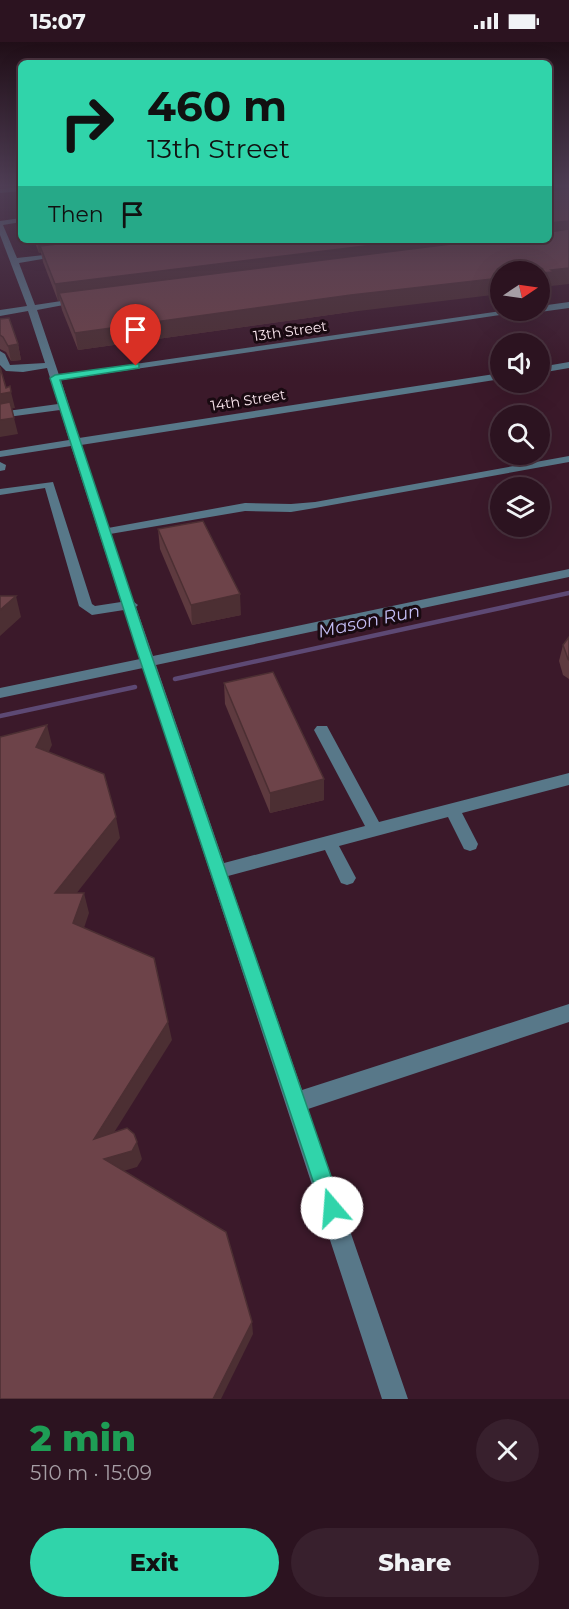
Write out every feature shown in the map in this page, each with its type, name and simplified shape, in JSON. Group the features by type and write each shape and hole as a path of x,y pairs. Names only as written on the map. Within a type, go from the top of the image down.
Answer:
{"street":[{"path":"8,249 53,371 103,532 130,605 395,1399"},
{"path":"12,260 69,255"},
{"path":"0,313 90,300"},
{"path":"550,308 569,305"},
{"name":"13th Street","path":"0,354 6,368 53,371 490,315"},
{"path":"550,368 569,365"},
{"name":"14th Street","path":"0,454 490,378"},
{"path":"0,415 64,406"},
{"path":"103,532 245,507 291,508 315,505 569,459"},
{"path":"0,492 49,484 86,606 92,611 130,605"},
{"path":"0,693 569,573"},
{"path":"322,730 375,830"},
{"path":"219,871 569,779"},
{"path":"452,810 470,844"},
{"path":"329,842 347,878"},
{"path":"297,1102 569,1013"}],"building":[{"path":"41,249 338,249 55,284"},
{"path":"408,249 569,249 569,268 551,270 554,272 550,272 550,261 490,261 490,279 351,295 75,333 59,293"},
{"path":"9,318 18,344 8,346 0,335 0,319"},
{"path":"0,367 6,388 10,386 11,392 0,394"},
{"path":"10,402 14,418 0,420 0,404"},
{"path":"203,521 240,594 191,605 158,529"},
{"path":"0,596 16,596 0,610"},
{"path":"569,637 569,660 563,645"},
{"path":"273,672 324,779 270,793 224,683"},
{"path":"47,725 36,747 104,774 116,817 55,893 84,893 73,923 154,958 168,1022 94,1139 127,1128 134,1134 137,1142 132,1151 104,1159 226,1232 252,1322 213,1399 0,1399 0,737"}],"waterway":[{"name":"Mason Run","path":"175,679 569,593"},
{"name":"Mason Run","path":"0,716 135,687"}],"route":[{"path":"136,366 55,378 103,532 130,605 332,1208"}]}
